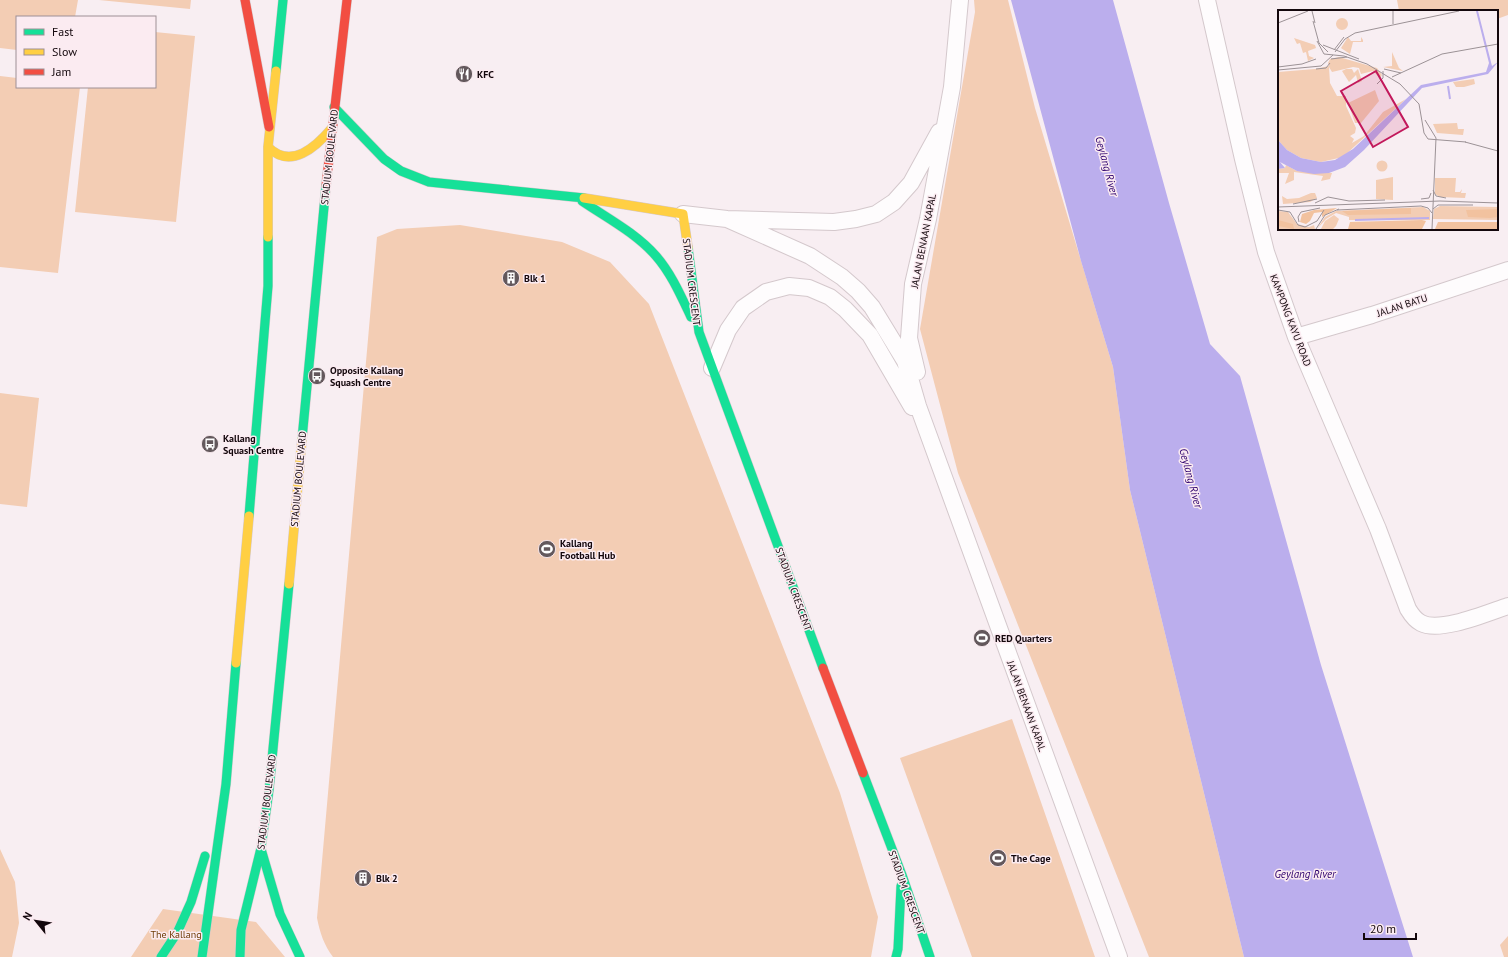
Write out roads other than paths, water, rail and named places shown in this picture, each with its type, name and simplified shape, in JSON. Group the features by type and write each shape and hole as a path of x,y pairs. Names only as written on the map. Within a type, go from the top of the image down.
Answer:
{"street":[{"path":"245,0 269,127"},
{"path":"202,957 226,784 268,286 269,127 283,0"},
{"name":"STADIUM BOULEVARD","path":"240,957 242,930 261,848 269,790 334,107 347,0"},
{"name":"JALAN BENAAN KAPAL","path":"928,433 924,399 909,338 913,284 928,219 952,87 960,0"},
{"name":"KAMPONG KAYU ROAD","path":"1207,0 1266,252 1296,338 1378,528 1408,609 1413,617 1421,623 1434,626 1447,626 1508,606"},
{"path":"280,26 291,7"},
{"path":"334,107 384,159 401,171 429,182 576,197 633,235 656,257 674,283 698,332"},
{"name":"JALAN BENAAN KAPAL","path":"576,197 683,214 727,219 834,222 856,219 876,214 894,202 911,183 946,121"},
{"path":"268,147 279,156 286,157 305,154 320,142 332,128"},
{"name":"STADIUM CRESCENT","path":"683,214 698,332 902,875 930,957"},
{"name":"JALAN BENAAN KAPAL","path":"727,219 810,256 842,276 872,307 905,361 918,406 1119,957"},
{"name":"JALAN BATU","path":"1296,338 1372,315 1508,270"},
{"path":"712,368 728,330 743,308 766,292 789,286 809,288 830,297 845,309 870,335 928,433"},
{"path":"161,957 177,933 191,902 226,784"},
{"path":"261,848 280,914 300,957"},
{"path":"896,957 898,949 902,875"}],"water":[{"name":"Geylang River","path":"1011,0 1113,0 1210,344 1240,376 1321,665 1413,957 1244,957 1130,490 1113,367 1081,261"}],"place":[{"name":"KFC","path":"464,74"},
{"name":"Blk 1","path":"511,278"},
{"name":"Opposite Kallang Squash Centre","path":"317,376"},
{"name":"Kallang Squash Centre","path":"210,444"},
{"name":"Kallang Football Hub","path":"547,549"},
{"name":"RED Quarters","path":"982,638"},
{"name":"The Cage","path":"998,858"},
{"name":"Blk 2","path":"363,878"}],"park label":[{"name":"The Kallang","path":"176,934"}]}
